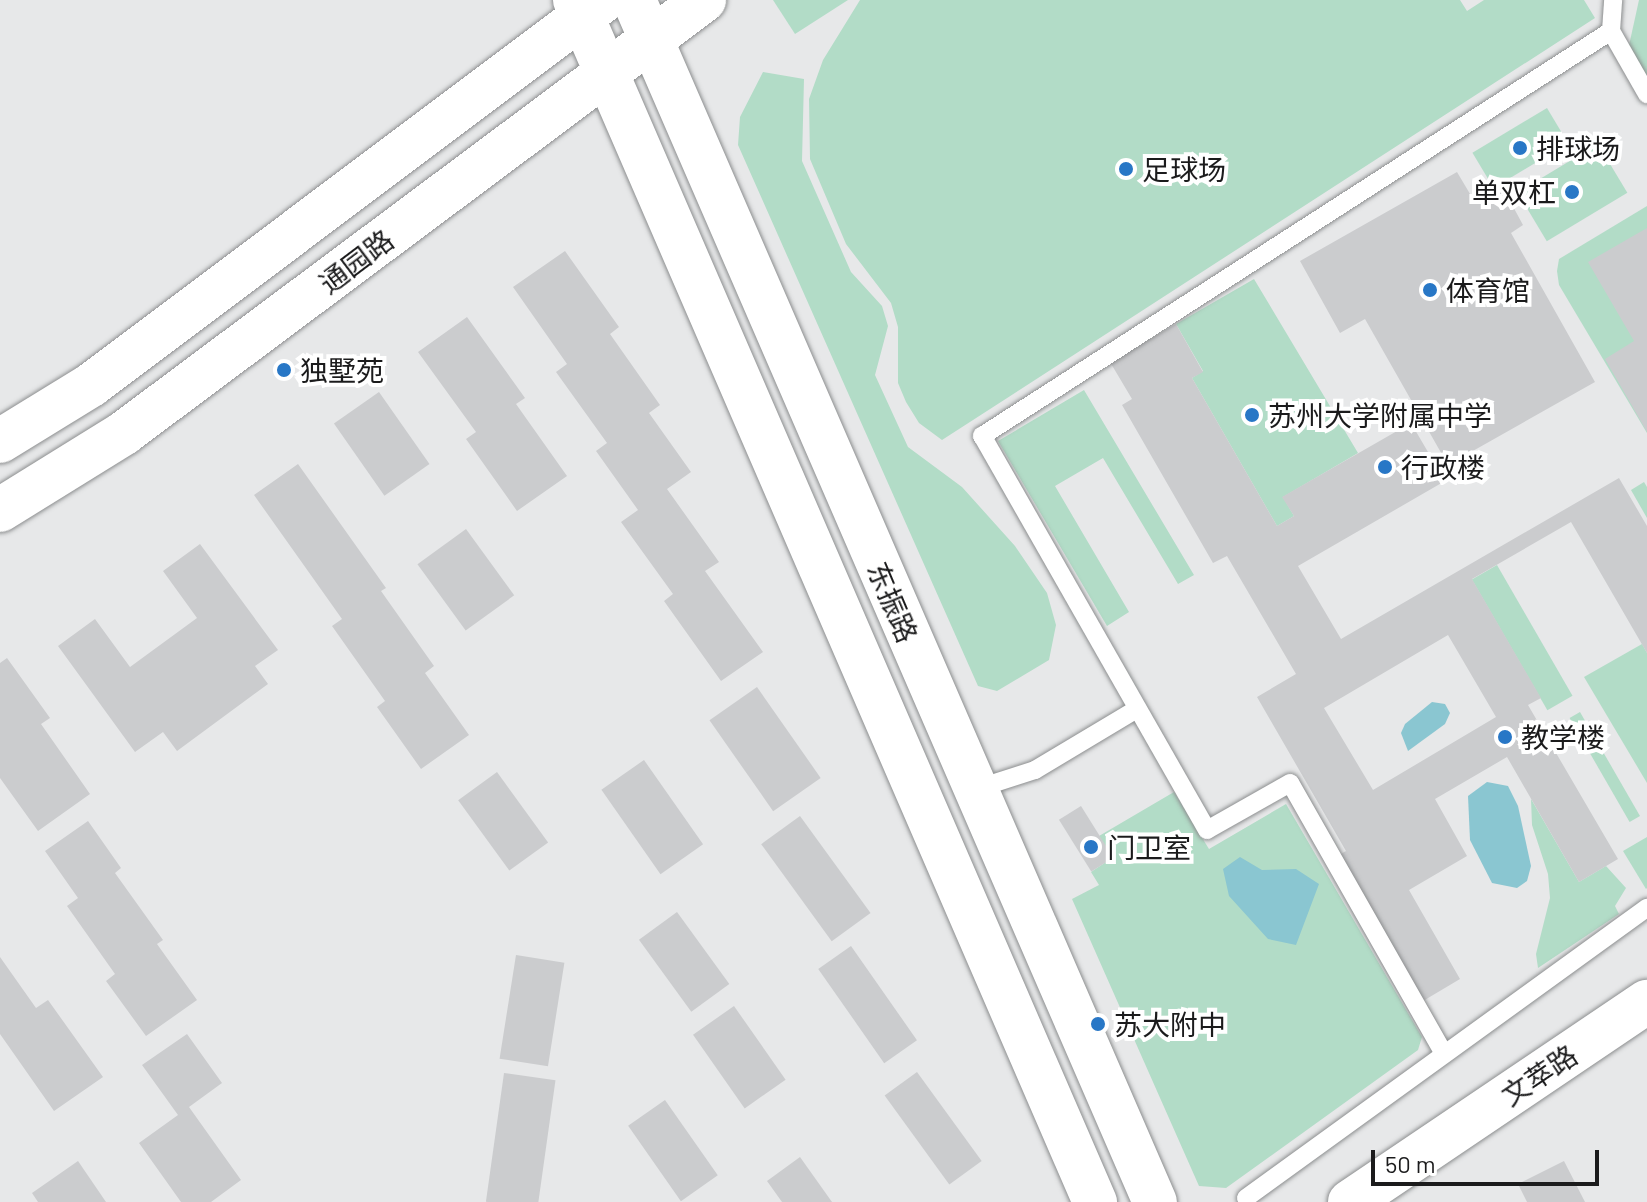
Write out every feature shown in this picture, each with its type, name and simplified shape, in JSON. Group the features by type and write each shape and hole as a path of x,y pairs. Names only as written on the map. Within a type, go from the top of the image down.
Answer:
{"main road":[{"name":"东振路","path":"634,0 1155,1202"},
{"name":"通园路","path":"0,510 124,433 651,43 704,0"},
{"name":"东振路","path":"587,6 605,76 1095,1202"},
{"path":"0,441 91,385 587,6"},
{"name":"文萃路","path":"1350,1202 1647,1002"}],"lane":[{"path":"1613,0 1611,31 1647,94"},
{"path":"1443,1052 1290,783 1207,830 982,436 1611,31"},
{"path":"975,790 1035,770 1137,709"},
{"path":"1246,1198 1443,1052 1647,908"}],"green space":[{"path":"773,0 848,0 795,34"},
{"path":"860,0 1460,0 1467,11 1484,0 1584,0 1595,18 942,440 919,423 906,402 898,383 898,327 891,303 846,244 810,159 809,99 823,60"},
{"path":"1639,0 1647,0 1647,83 1628,50"},
{"path":"763,72 804,79 802,161 851,272 882,306 888,326 875,375 908,447 962,487 1015,546 1047,593 1056,625 1049,660 997,691 978,686 738,145 740,117"},
{"name":"排球场","path":"1547,108 1568,143 1494,188 1472,153"},
{"name":"单双杠","path":"1598,144 1627,193 1547,241 1517,192"},
{"path":"1647,206 1647,433 1559,285 1557,271 1559,259"},
{"path":"1254,279 1358,453 1283,497 1294,516 1277,526 1192,378 1203,371 1176,324"},
{"path":"1084,390 1194,575 1178,584 1103,458 1055,486 1129,612 1107,626 998,441"},
{"path":"1644,482 1647,487 1647,518 1631,490"},
{"path":"1497,565 1572,696 1547,710 1472,580"},
{"path":"1642,644 1647,653 1647,783 1584,677"},
{"path":"1580,712 1640,816 1630,822 1570,718"},
{"path":"1174,792 1209,849 1286,804 1422,1037 1418,1050 1226,1188 1199,1186 1072,899 1099,885 1091,872 1112,858 1099,836"},
{"path":"1531,799 1579,882 1606,866 1626,888 1615,906 1619,914 1538,968 1536,954 1550,898 1548,874 1532,825"},
{"path":"1647,837 1647,888 1646,889 1623,851"}],"water":[{"path":"1432,702 1445,704 1450,713 1445,724 1408,751 1401,733 1405,724"},
{"path":"1487,782 1508,786 1518,806 1531,866 1527,881 1517,888 1492,883 1470,840 1468,796"},
{"path":"1240,857 1262,870 1296,869 1319,884 1296,945 1268,939 1229,896 1223,869"}],"building":[{"name":"体育馆","path":"1457,172 1476,204 1503,188 1523,225 1511,233 1595,382 1448,465 1365,319 1340,333 1300,261"},
{"path":"1647,228 1647,432 1605,359 1634,341 1588,262"},
{"path":"565,251 619,327 610,334 660,405 649,413 691,472 667,489 719,562 705,571 763,652 721,681 664,601 673,594 621,522 638,510 596,451 607,443 556,372 567,364 513,287"},
{"path":"467,317 525,398 516,404 567,476 517,511 466,439 476,432 418,352"},
{"name":"教学楼","path":"1176,324 1203,372 1192,378 1277,526 1294,516 1282,497 1411,423 1445,481 1298,566 1341,639 1619,478 1647,526 1647,653 1571,522 1472,579 1541,698 1528,705 1618,859 1579,882 1507,757 1435,799 1467,856 1409,890 1460,979 1423,1001 1339,855 1346,851 1257,697 1296,674 1227,556 1213,563 1122,405 1132,399 1110,362","holes":["1448,635 1496,717 1373,790 1324,708"]},
{"path":"379,392 429,464 384,496 334,424"},
{"path":"298,464 386,588 381,591 434,666 425,673 469,735 421,769 377,707 385,701 332,626 342,619 254,495"},
{"path":"466,529 514,595 466,631 417,564"},
{"path":"200,544 278,650 255,666 268,684 177,751 163,732 135,752 58,646 95,619 130,667 197,618 163,571"},
{"path":"7,658 50,718 41,724 90,794 38,831 0,778 0,663"},
{"path":"757,687 821,778 773,811 709,720"},
{"path":"644,760 703,844 660,874 601,790"},
{"path":"497,772 548,842 509,871 458,800"},
{"name":"门卫室","path":"1081,806 1113,858 1091,872 1059,820"},
{"path":"800,816 871,913 832,941 761,844"},
{"path":"88,821 121,868 115,873 163,940 157,944 197,1000 146,1036 106,981 115,974 67,906 78,898 45,851"},
{"path":"677,912 729,984 691,1012 639,940"},
{"path":"851,946 917,1040 884,1063 818,969"},
{"path":"516,955 564,963 548,1066 500,1059"},
{"path":"0,957 36,1008 48,1000 103,1077 54,1111 0,1034"},
{"path":"734,1006 786,1080 745,1108 693,1035"},
{"path":"187,1034 222,1083 189,1107 241,1180 211,1202 181,1202 139,1143 178,1115 142,1065"},
{"path":"917,1072 982,1161 949,1185 885,1096"},
{"path":"504,1073 555,1080 538,1202 486,1202"},
{"path":"665,1100 718,1175 681,1201 628,1126"},
{"path":"800,1157 832,1202 782,1202 767,1181"},
{"path":"78,1161 106,1202 38,1202 32,1193"},
{"path":"1564,1161 1585,1202 1527,1202 1518,1184"}],"place":[{"name":"排球场","path":"1520,148"},
{"name":"足球场","path":"1126,169"},
{"name":"单双杠","path":"1572,192"},
{"name":"体育馆","path":"1430,290"},
{"name":"独墅苑","path":"284,370"},
{"name":"苏州大学附属中学","path":"1252,415"},
{"name":"行政楼","path":"1385,467"},
{"name":"教学楼","path":"1505,737"},
{"name":"门卫室","path":"1091,847"},
{"name":"苏大附中","path":"1098,1024"}]}
